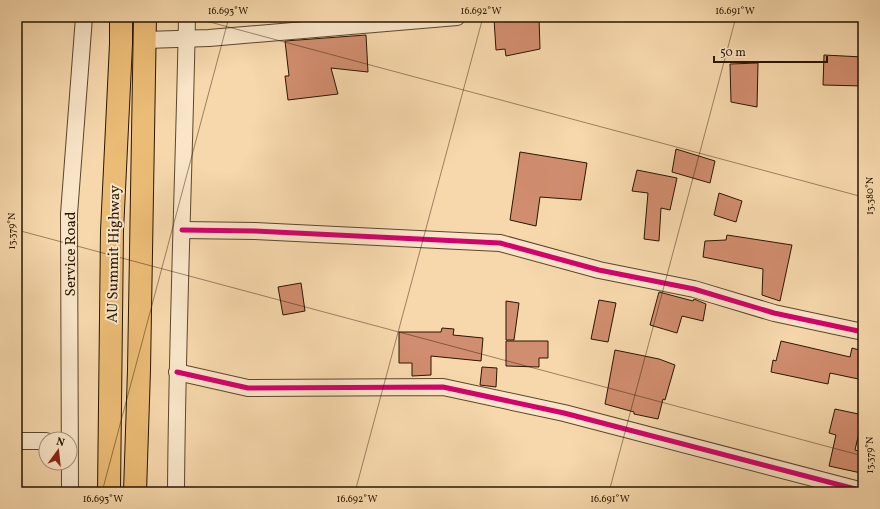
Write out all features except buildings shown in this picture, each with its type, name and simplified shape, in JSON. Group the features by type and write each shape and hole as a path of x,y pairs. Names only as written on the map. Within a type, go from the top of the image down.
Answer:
{"main road":[{"name":"AU Summit Highway","path":"109,492 112,231 121,17"},
{"name":"AU Summit Highway","path":"135,492 140,370 145,17"}],"street":[{"name":"Service Road","path":"70,431 69,214 84,17"},
{"path":"176,492 177,372 187,17"},
{"path":"145,40 186,39 457,17"},
{"path":"182,230 255,231 500,243 599,270 694,289 774,313 863,332"},
{"path":"177,372 248,388 443,387 564,413 863,491"},
{"path":"17,441 38,441"},
{"name":"Service Road","path":"70,471 70,492"}],"cycle path":[{"path":"182,230 255,231 500,243 599,270 694,289 774,313 863,332"},
{"path":"177,372 248,388 443,387 564,413 863,491"}]}
